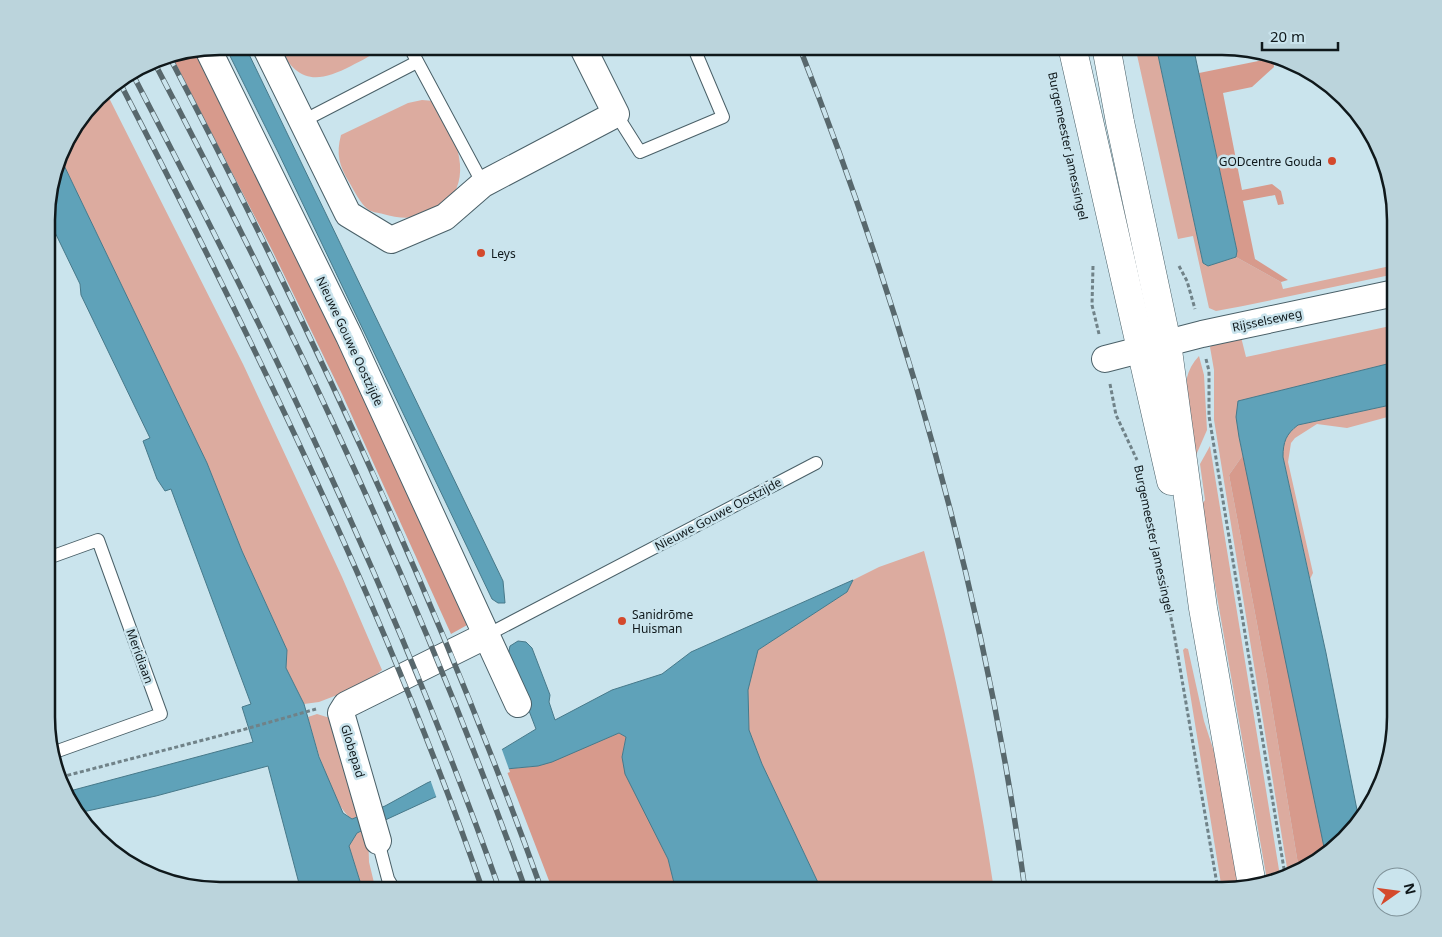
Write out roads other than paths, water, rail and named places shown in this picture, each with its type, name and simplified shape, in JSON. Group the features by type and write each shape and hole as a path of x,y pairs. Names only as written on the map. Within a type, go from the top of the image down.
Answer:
{"main road":[{"name":"Burgemeester Jamessingel","path":"1074,55 1165,458 1204,608"},
{"name":"Burgemeester Jamessingel","path":"1108,55 1167,343 1204,608 1251,879"}],"street":[{"name":"Nieuwe Gouwe Oostzijde","path":"211,55 349,336 518,704"},
{"path":"269,55 348,214 391,240 445,217 483,184 616,114 586,55"},
{"name":"Rijsselseweg","path":"1105,359 1202,334 1387,295"},
{"name":"Globepad","path":"377,837 341,712 346,705 487,635"}],"lane":[{"path":"414,55 483,184"},
{"path":"616,114 640,152 724,117 697,55"},
{"path":"301,122 417,62"},
{"name":"Nieuwe Gouwe Oostzijde","path":"487,635 816,463"},
{"name":"Meridiaan","path":"55,555 98,540 161,714 59,751"},
{"name":"Globepad","path":"377,837 390,882"}],"water":[{"path":"230,55 249,55 503,581 505,603 498,603 492,599 278,152"},
{"path":"1158,55 1195,55 1237,251 1236,257 1208,266 1203,263"},
{"path":"64,166 207,463 242,551 287,650 286,668 304,704 319,757 343,813 352,819 385,806 427,783 498,752 536,729 508,656 510,646 518,641 526,642 532,648 550,695 549,702 555,720 612,690 662,674 691,652 853,580 847,592 758,650 748,690 749,730 762,764 818,882 674,882 668,859 625,774 622,757 626,737 619,733 552,762 538,766 506,769 433,798 357,833 349,846 360,882 299,882 268,766 156,796 85,811 72,790 253,742 242,707 251,704 171,489 165,491 157,479 143,441 150,438 81,295 80,284 55,232 56,199"},
{"path":"1387,364 1387,406 1298,425 1288,435 1284,447 1283,457 1326,653 1357,811 1346,826 1324,847 1239,437 1236,417 1238,401"}],"railway":[{"path":"802,55 874,252 907,356 937,462 965,568 988,674 1024,882"},
{"path":"173,63 273,260 370,467 460,677 539,882"},
{"path":"157,68 256,263 354,469 445,678 523,882"},
{"path":"135,79 234,273 330,475 420,681 497,882"},
{"path":"122,88 220,279 316,480 404,683 480,882"}],"place":[{"name":"GODcentre Gouda","path":"1332,161"},
{"name":"Leys","path":"481,253"},
{"name":"Sanidrõme Huisman","path":"622,621"}]}
